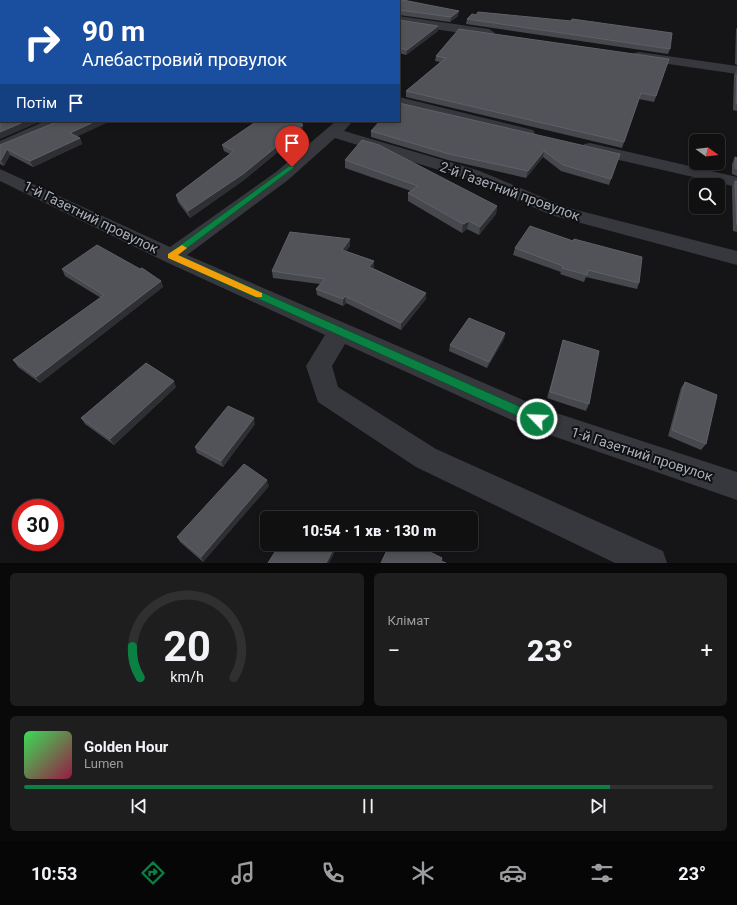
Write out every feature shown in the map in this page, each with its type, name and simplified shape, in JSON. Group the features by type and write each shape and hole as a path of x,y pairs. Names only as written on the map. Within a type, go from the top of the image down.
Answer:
{"street":[{"path":"400,20 501,35"},
{"path":"627,54 737,70"},
{"path":"400,102 545,137"},
{"path":"0,147 56,122"},
{"path":"171,256 282,176 331,132 345,122"},
{"name":"2-й Газетний провулок","path":"331,132 474,175 558,211 737,258"},
{"path":"575,145 737,182"},
{"name":"1-й Газетний провулок","path":"0,174 171,256 537,419 737,486"},
{"path":"340,331 320,366 327,394 426,458 650,563"}],"building":[{"path":"400,0 459,11 451,17 400,10"},
{"path":"478,12 571,21 572,19 672,33 670,49 467,19 472,14 476,15"},
{"path":"400,20 438,26 407,50 400,48"},
{"path":"459,29 669,59 656,96 641,93 624,142 406,91 446,58 436,56"},
{"path":"737,75 737,103 736,103"},
{"path":"400,103 620,154 611,179 563,165 544,151 528,171 449,154 371,131 379,122 400,122"},
{"path":"0,122 24,122 0,132"},
{"path":"57,122 94,122 70,133 80,138 30,161 7,149 0,160 0,145"},
{"path":"256,122 300,122 303,125 243,174 188,211 176,195 234,151 222,145"},
{"path":"362,140 379,145 497,206 480,227 469,221 463,224 408,193 418,186 345,160"},
{"path":"735,157 737,158 737,169 735,168"},
{"path":"735,181 737,181 737,225"},
{"path":"530,226 573,241 574,239 642,257 639,283 588,270 587,275 562,268 563,266 515,248"},
{"path":"290,232 350,239 342,250 374,261 369,267 426,293 401,323 345,296 343,299 316,289 325,279 272,271"},
{"path":"97,245 140,269 142,268 161,281 36,377 13,360 104,295 62,269"},
{"path":"469,318 505,333 489,362 450,345"},
{"path":"563,340 599,351 589,404 550,392"},
{"path":"146,363 174,381 110,439 81,418"},
{"path":"685,382 717,395 706,444 672,430"},
{"path":"228,406 254,418 221,461 195,447"},
{"path":"244,464 267,480 201,557 177,537"},
{"path":"276,551 332,551 326,563 268,563"},
{"path":"387,551 428,551 442,558 441,561 446,563 381,563"}],"slow traffic":[{"path":"182,248 171,256 259,295"}],"route":[{"path":"292,167 282,176 171,256 537,419"}]}
